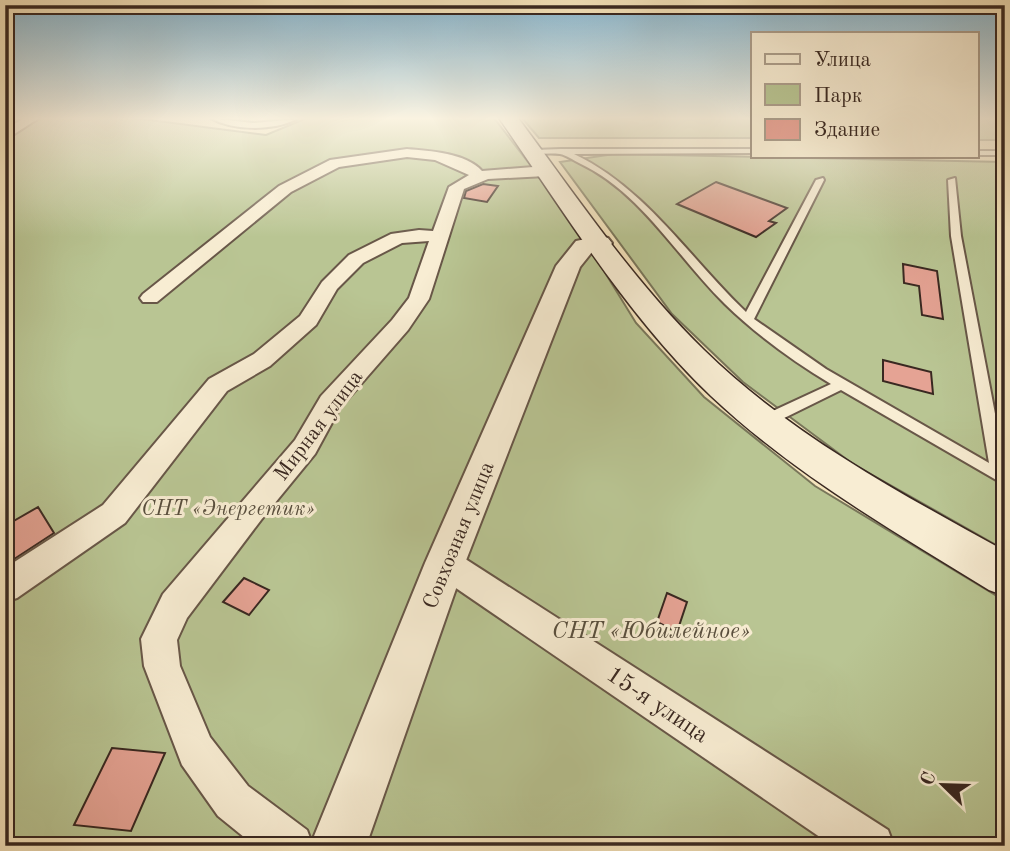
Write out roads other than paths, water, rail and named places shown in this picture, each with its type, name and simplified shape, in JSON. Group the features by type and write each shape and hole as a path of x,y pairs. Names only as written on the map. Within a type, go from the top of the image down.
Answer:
{"main road":[{"path":"547,158 600,243 656,317 722,387 846,482 1005,575"}],"street":[{"path":"150,298 285,189 335,163 367,158"},
{"path":"438,158 458,163 478,176"},
{"path":"5,587 114,514 218,385 261,360 308,320 329,286 356,259 397,238 419,235 440,237 457,187 466,180 547,158"},
{"name":"Мирная улица","path":"291,846 233,801 195,751 162,666 159,639 175,606 305,447 330,402 400,325 419,299 440,237"},
{"name":"Совхозная улица","path":"338,846 445,563 568,265 584,246 600,243"},
{"name":"15-я улица","path":"445,563 872,846"}],"lane":[{"path":"547,158 555,158"},
{"path":"547,158 596,166 627,192 748,320 841,385 1002,477"},
{"path":"748,320 820,180"},
{"path":"952,180 956,236 1002,477"},
{"path":"765,421 841,385"}],"park label":[{"name":"СНТ «Энергетик»","path":"228,508"},
{"name":"СНТ «Юбилейное»","path":"651,630"}]}
